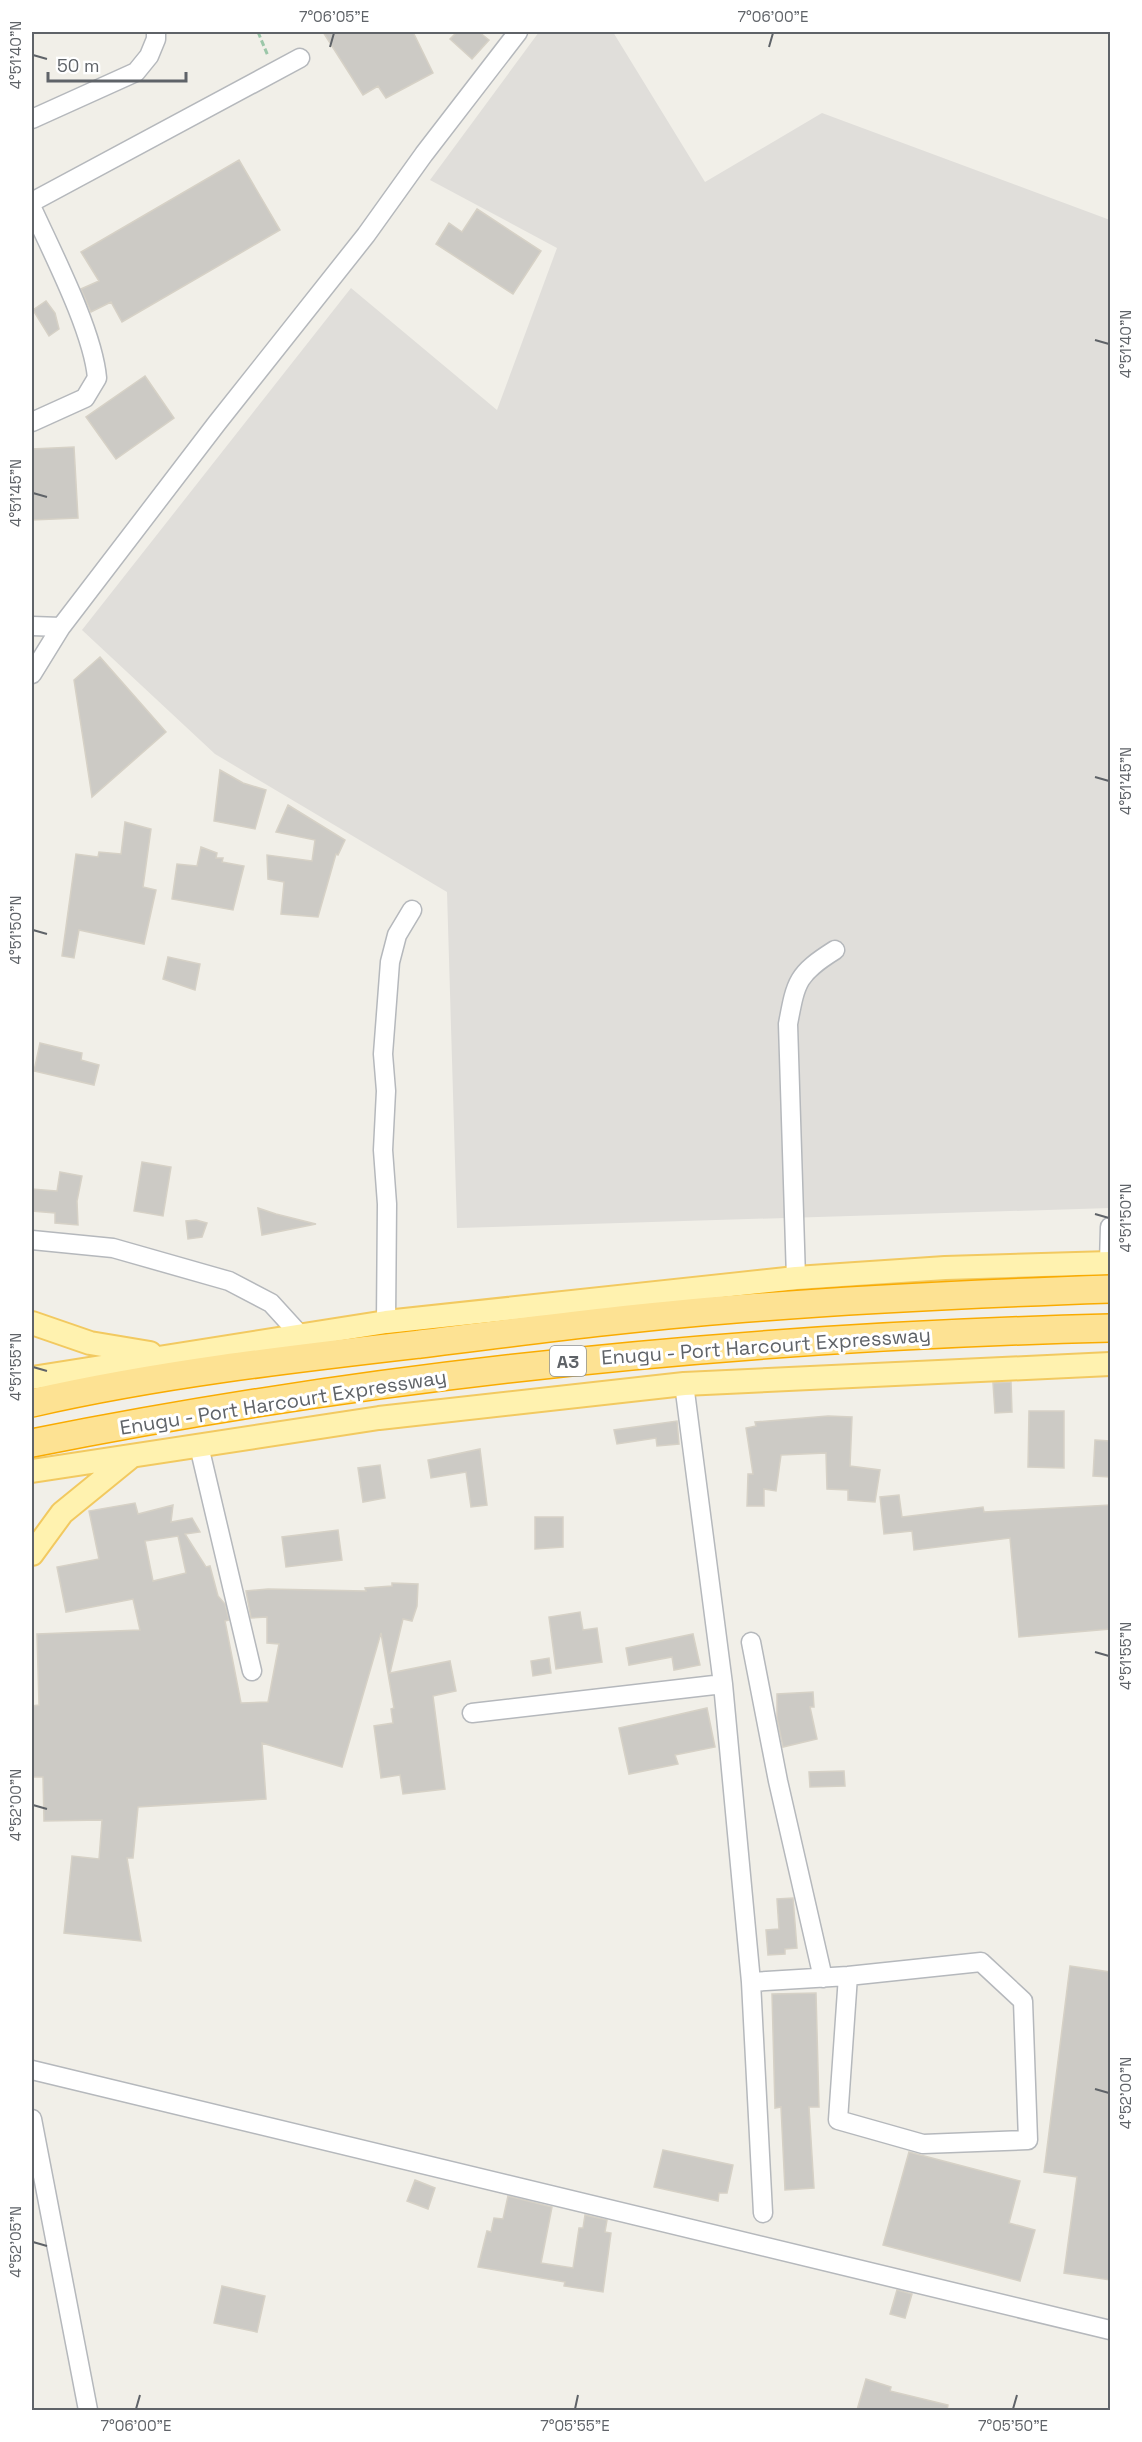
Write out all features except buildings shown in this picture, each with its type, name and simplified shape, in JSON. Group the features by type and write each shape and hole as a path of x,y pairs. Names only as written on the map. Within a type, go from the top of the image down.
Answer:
{"highway":[{"name":"Enugu - Port Harcourt Expressway","path":"32,1403 84,1392 306,1358 760,1307 931,1296 1110,1272"},
{"path":"675,1316 680,1351"},
{"name":"Enugu - Port Harcourt Expressway","path":"32,1443 324,1394 530,1365 761,1344 972,1331 1110,1328"}],"main road":[{"path":"32,1378 386,1322 796,1278 945,1268 1110,1272"},
{"path":"32,1323 90,1343 172,1356"},
{"name":"Enugu - Port Harcourt Expressway","path":"32,1471 379,1418 684,1384 1110,1364"},
{"path":"32,1554 62,1513 132,1456"}],"street":[{"path":"32,119 136,72 149,56 156,39 156,32"},
{"path":"32,674 61,627 216,423 366,235 424,154 518,32"},
{"path":"32,202 300,58"},
{"path":"32,208 76,309 96,368 97,378 84,398 32,422"},
{"path":"32,626 61,627"},
{"path":"386,1322 387,1204 383,1150 386,1091 383,1054 390,962 397,935 412,910"},
{"path":"796,1278 788,1024 795,987 809,966 835,950"},
{"path":"1110,1227 1110,1272"},
{"path":"32,1240 113,1248 229,1281 271,1303 302,1337"},
{"path":"684,1384 723,1684 751,1982 763,2213"},
{"path":"199,1446 252,1671"},
{"path":"751,1642 778,1781 823,1978"},
{"path":"472,1713 723,1684"},
{"path":"751,1982 848,1976 981,1962 1023,2001 1028,2140 923,2144 838,2121 848,1976"},
{"path":"32,2070 1110,2330"},
{"path":"32,2119 88,2410"}],"path":[{"path":"258,32 275,72"}],"shaded area":[{"path":"539,32 613,32 705,182 822,113 1110,220 1110,1208 457,1228 447,892 215,754 82,630 351,288 497,410 557,248 430,180"}]}
